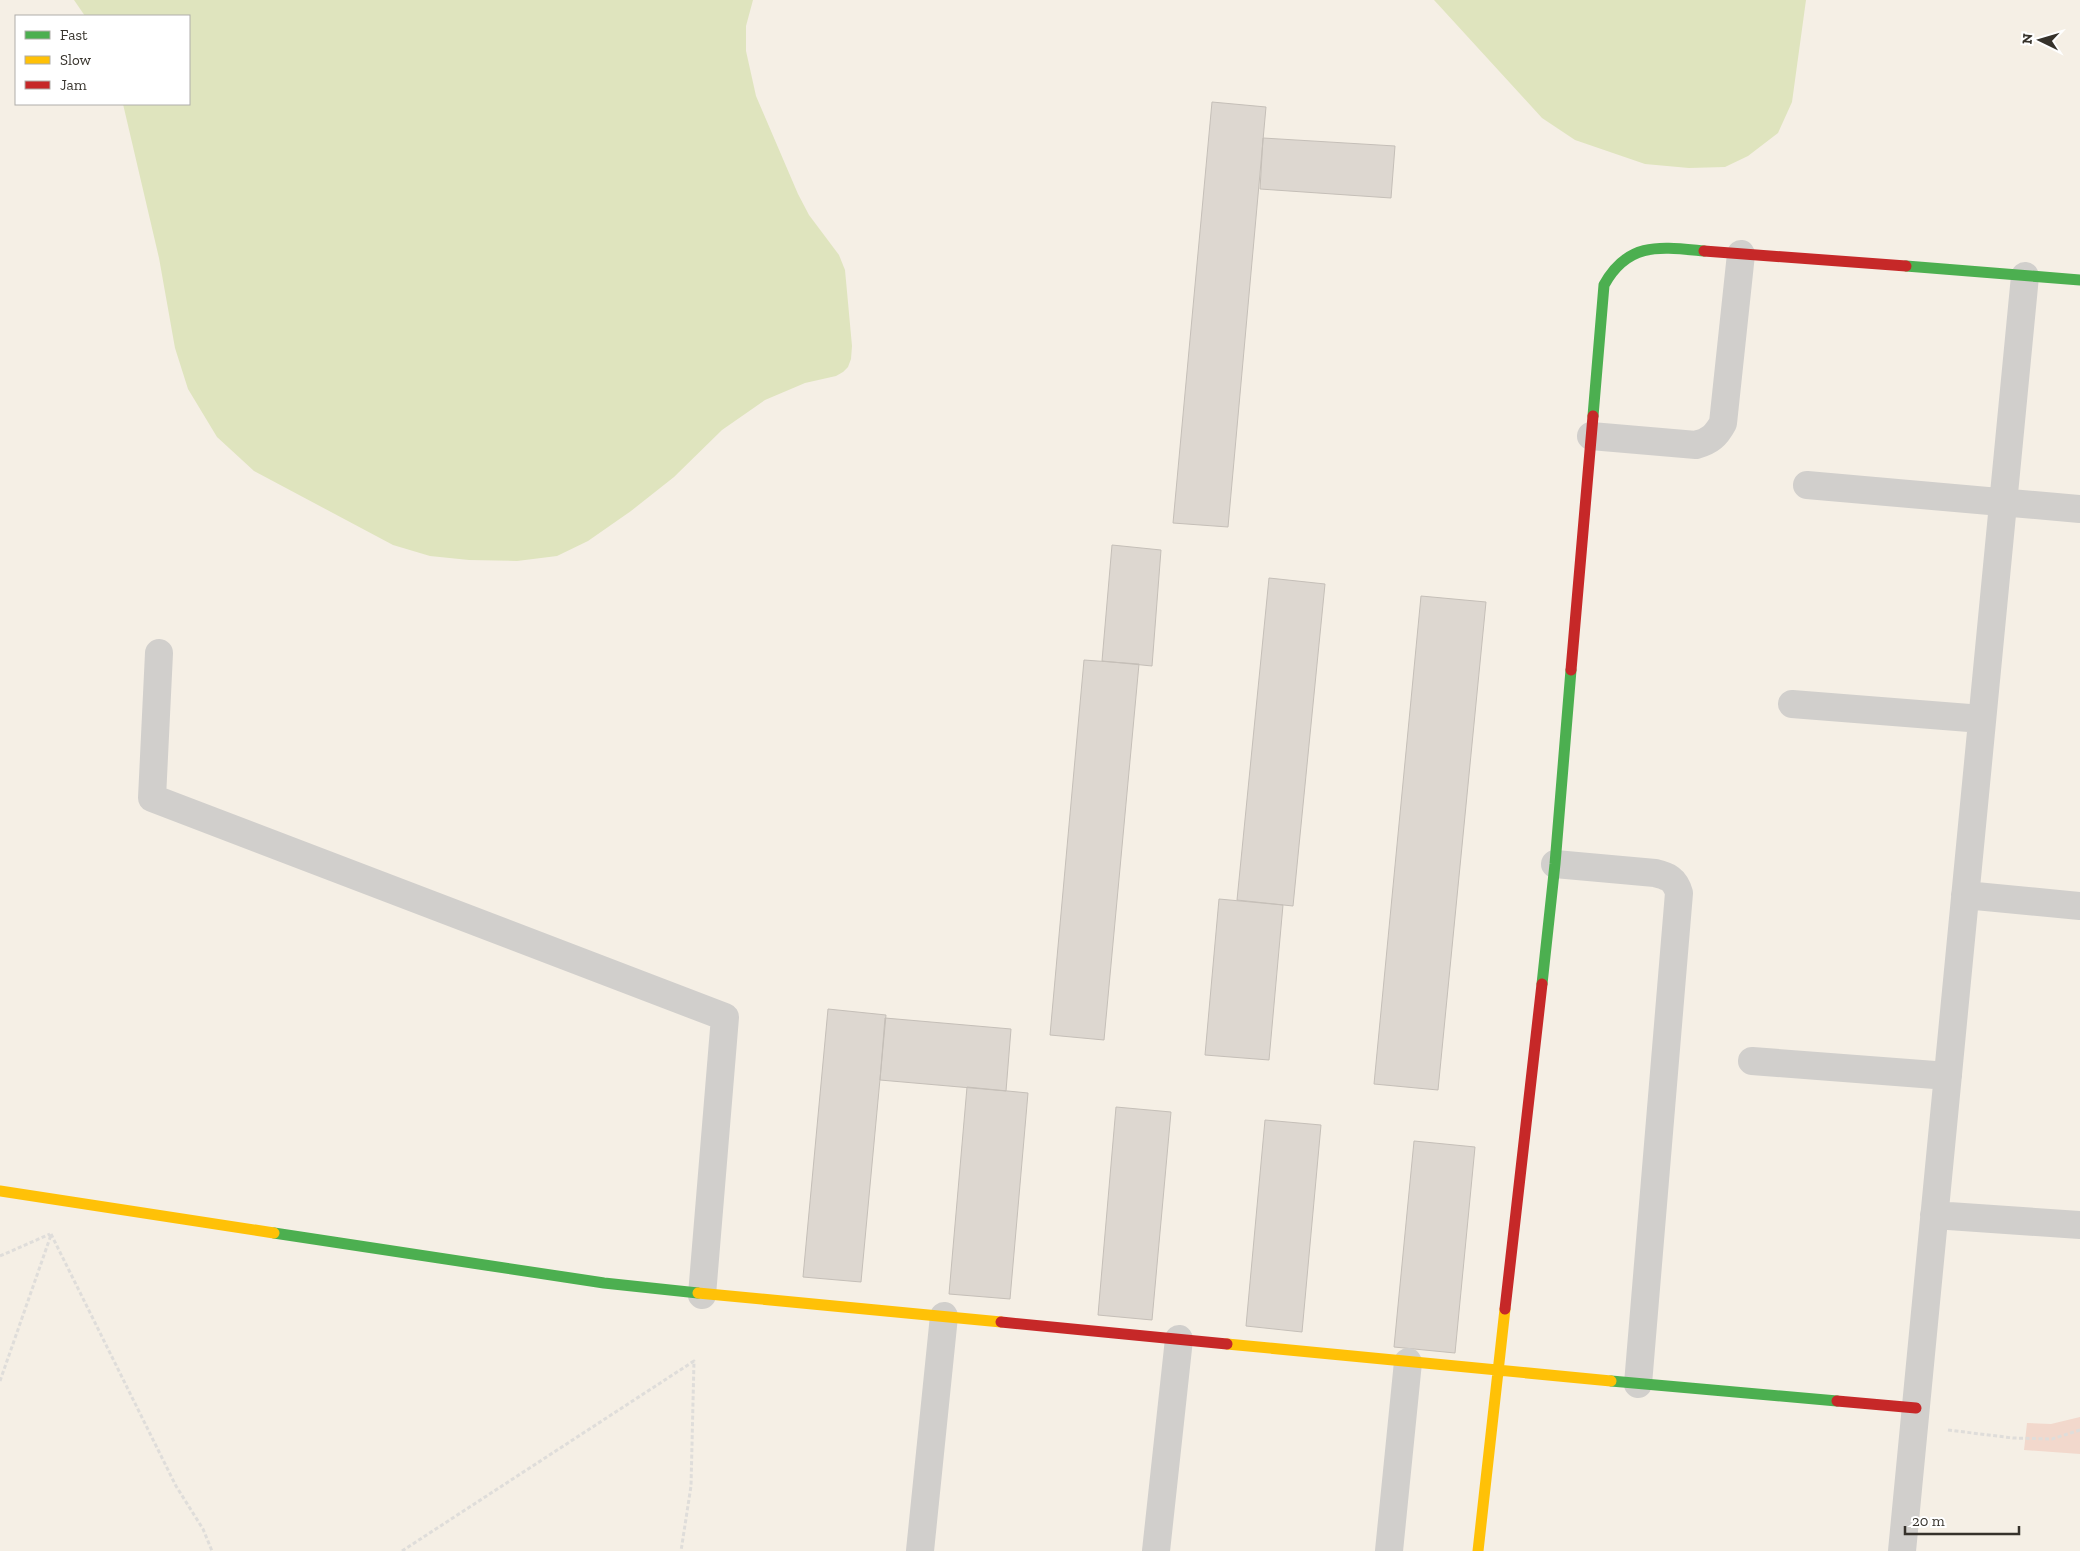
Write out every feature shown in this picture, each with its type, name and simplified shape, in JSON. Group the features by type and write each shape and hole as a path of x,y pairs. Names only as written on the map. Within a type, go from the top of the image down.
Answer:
{"street":[{"path":"1478,1551 1555,864 1604,285 1610,272 1621,259 1639,250 1656,247 2080,280"},
{"path":"1591,436 1696,445 1707,442 1716,436 1723,423 1741,254"},
{"path":"1902,1551 2025,276"},
{"path":"1807,485 2080,509"},
{"path":"159,653 152,798 725,1018 702,1295"},
{"path":"1792,704 1982,719"},
{"path":"1555,864 1655,873 1668,876 1676,883 1679,893 1638,1384"},
{"path":"1965,895 2080,906"},
{"path":"1752,1061 1948,1076"},
{"path":"0,1191 604,1283 702,1295 944,1316 1638,1384 1915,1417"},
{"path":"1934,1215 2080,1225"},
{"path":"920,1551 944,1316"},
{"path":"1156,1551 1179,1340"},
{"path":"1389,1551 1408,1362"}],"path":[{"path":"0,1256 51,1234"},
{"path":"0,1381 51,1234"},
{"path":"51,1234 176,1486 203,1529 212,1551"},
{"path":"402,1551 694,1361 691,1486 681,1551"},
{"path":"1915,1417 2013,1438 2052,1439 2080,1430"}],"shaded area":[{"path":"74,0 753,0 746,26 746,51 756,96 798,194 809,215 839,255 845,270 852,346 848,367 836,376 805,383 765,400 722,430 674,477 631,511 588,541 557,556 517,561 469,560 430,556 393,545 254,471 217,437 188,389 175,348 159,258 123,105 190,105 190,15 84,15"},
{"path":"1434,0 1806,0 1792,102 1778,133 1748,156 1725,167 1689,168 1645,164 1575,140 1542,118"},
{"path":"2080,1417 2080,1454 2024,1450 2027,1423 2051,1424"}],"building":[{"path":"1212,102 1266,107 1228,527 1173,523"},
{"path":"1263,138 1395,146 1391,198 1260,189"},
{"path":"1112,545 1161,550 1152,666 1102,661"},
{"path":"1269,578 1325,584 1293,906 1237,900"},
{"path":"1421,596 1486,602 1438,1090 1374,1084"},
{"path":"1084,660 1139,664 1104,1040 1050,1035"},
{"path":"1219,899 1283,905 1269,1060 1205,1055"},
{"path":"828,1009 886,1015 861,1282 803,1277"},
{"path":"885,1018 1011,1029 1006,1091 880,1080"},
{"path":"967,1087 1028,1093 1010,1299 949,1294"},
{"path":"1116,1107 1171,1112 1152,1320 1098,1315"},
{"path":"1265,1120 1321,1125 1302,1332 1246,1326"},
{"path":"1414,1141 1475,1147 1455,1353 1394,1347"}],"traffic: fast":[{"path":"1593,416 1604,285 1613,271 1635,254 1647,250 1674,248 1704,251"},
{"path":"1906,266 2080,280"},
{"path":"1542,984 1555,864 1571,670"},
{"path":"274,1233 604,1283 698,1293"},
{"path":"1611,1381 1837,1401"}],"traffic: slow":[{"path":"0,1191 274,1233"},
{"path":"698,1293 1001,1322"},
{"path":"1478,1551 1505,1309"},
{"path":"1227,1344 1611,1381"}],"traffic: jam":[{"path":"1704,251 1906,266"},
{"path":"1571,670 1593,416"},
{"path":"1505,1309 1542,984"},
{"path":"1001,1322 1227,1344"},
{"path":"1837,1401 1916,1408"}]}
